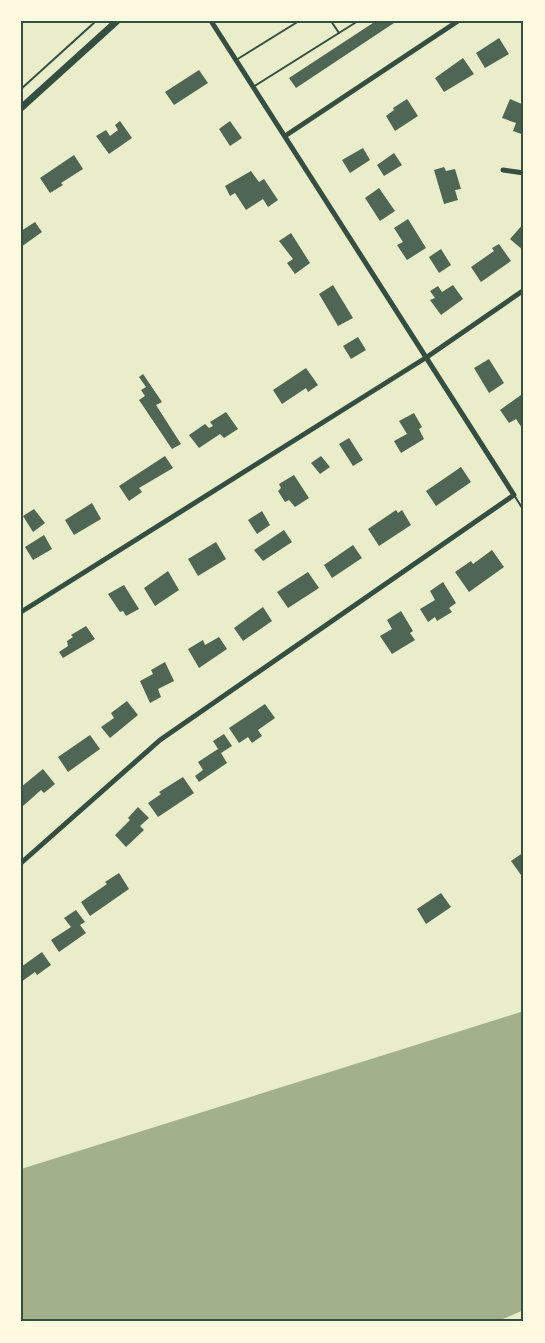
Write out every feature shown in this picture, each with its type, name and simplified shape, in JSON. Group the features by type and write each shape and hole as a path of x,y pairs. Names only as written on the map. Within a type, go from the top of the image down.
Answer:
{"street":[{"path":"21,108 117,21"},
{"path":"21,862 160,740 514,495 211,21"},
{"path":"285,136 458,21"},
{"path":"502,170 524,173"},
{"path":"21,612 427,357 524,290"}],"lane":[{"path":"236,60 299,21"},
{"path":"330,21 339,33"},
{"path":"253,87 358,21"},
{"path":"514,495 524,511"}],"path":[{"path":"21,89 96,21"}],"shaded area":[{"path":"524,1011 524,1310 496,1322 21,1322 21,1169"}],"building":[{"path":"376,21 397,21 296,88 289,78"},
{"path":"499,38 509,54 485,68 476,53"},
{"path":"463,58 474,74 444,92 435,78"},
{"path":"199,70 208,83 174,105 165,92"},
{"path":"407,99 418,116 395,131 386,116 394,110 393,108"},
{"path":"510,99 524,105 524,135 513,131 516,123 502,118"},
{"path":"120,121 132,138 109,154 96,136 106,130 110,136 118,130 115,125"},
{"path":"230,121 242,138 230,146 219,129"},
{"path":"363,148 370,160 350,173 342,160"},
{"path":"394,153 402,165 384,176 377,165"},
{"path":"74,155 83,169 50,193 40,178"},
{"path":"444,167 446,171 455,169 461,189 455,190 458,200 444,204 434,170"},
{"path":"251,171 259,182 264,179 278,200 268,207 263,199 246,210 235,193 230,196 225,186"},
{"path":"379,188 395,211 380,221 365,198"},
{"path":"408,219 426,248 407,260 397,245 403,242 394,228"},
{"path":"35,222 42,232 21,247 21,231"},
{"path":"524,223 524,251 510,239"},
{"path":"291,233 310,263 295,274 287,263 293,259 279,241"},
{"path":"499,244 511,261 481,282 471,267 494,251 492,248"},
{"path":"441,249 451,265 439,273 429,257"},
{"path":"333,285 353,318 338,326 319,294"},
{"path":"453,285 463,299 441,315 430,300 435,298 430,291 438,286 442,292"},
{"path":"358,337 366,350 351,359 343,346"},
{"path":"489,359 504,383 489,393 474,368"},
{"path":"306,368 318,385 308,392 306,388 282,404 273,390"},
{"path":"143,374 162,402 156,405 181,444 172,449 139,400 145,396 141,390 146,387 139,377"},
{"path":"521,395 524,399 524,431 516,419 509,423 500,410"},
{"path":"226,412 238,429 224,438 220,434 199,448 189,435 205,424 209,428 213,426 210,422"},
{"path":"414,413 422,427 419,429 424,439 401,453 394,441 407,434 399,421"},
{"path":"349,438 363,460 353,466 339,444"},
{"path":"165,456 173,468 139,488 142,492 129,501 119,486"},
{"path":"321,456 330,467 320,474 311,463"},
{"path":"461,467 471,482 436,506 426,491"},
{"path":"294,475 309,498 295,507 289,500 285,502 278,491 281,488 279,484"},
{"path":"92,503 101,519 74,535 65,520"},
{"path":"34,509 45,523 33,532 23,516"},
{"path":"396,510 398,513 402,510 411,525 379,546 368,529"},
{"path":"262,511 270,525 257,534 248,520"},
{"path":"284,530 292,542 263,561 254,550"},
{"path":"44,535 52,549 33,560 25,547"},
{"path":"216,542 226,559 198,576 188,559"},
{"path":"353,545 362,558 332,578 324,565"},
{"path":"492,550 504,567 469,592 455,572 471,561 473,564"},
{"path":"168,571 179,590 155,606 144,588"},
{"path":"308,572 319,588 288,608 277,592"},
{"path":"443,582 456,603 449,608 452,612 437,621 435,617 428,622 420,609 435,600 430,591"},
{"path":"124,585 139,609 126,616 123,611 120,612 108,594"},
{"path":"263,607 272,621 243,641 234,628"},
{"path":"401,611 413,631 410,633 415,640 392,654 380,636 392,629 387,620"},
{"path":"86,626 95,639 63,658 59,652 68,646 67,641 73,637 71,635"},
{"path":"219,637 227,649 199,668 188,649 203,640 205,645"},
{"path":"165,662 174,681 158,689 161,697 150,703 140,681 153,674 151,670"},
{"path":"127,701 138,715 110,738 101,727 114,718 111,713"},
{"path":"265,704 275,718 258,730 262,736 252,743 248,737 239,743 229,728"},
{"path":"224,734 232,746 221,753 227,763 199,782 195,776 203,770 198,762 218,749 213,741"},
{"path":"90,735 100,749 68,772 58,757"},
{"path":"43,769 55,784 44,793 41,790 23,806 21,787"},
{"path":"183,777 194,793 158,817 148,803 161,794 159,792"},
{"path":"138,807 149,818 140,826 144,830 126,847 115,835 130,820 128,818"},
{"path":"524,852 524,873 521,875 511,861"},
{"path":"119,873 129,889 90,916 81,902"},
{"path":"441,893 451,907 426,924 417,909"},
{"path":"76,910 85,922 80,925 86,933 59,952 51,940 71,927 64,918"},
{"path":"42,952 51,965 21,982 21,967"}]}
